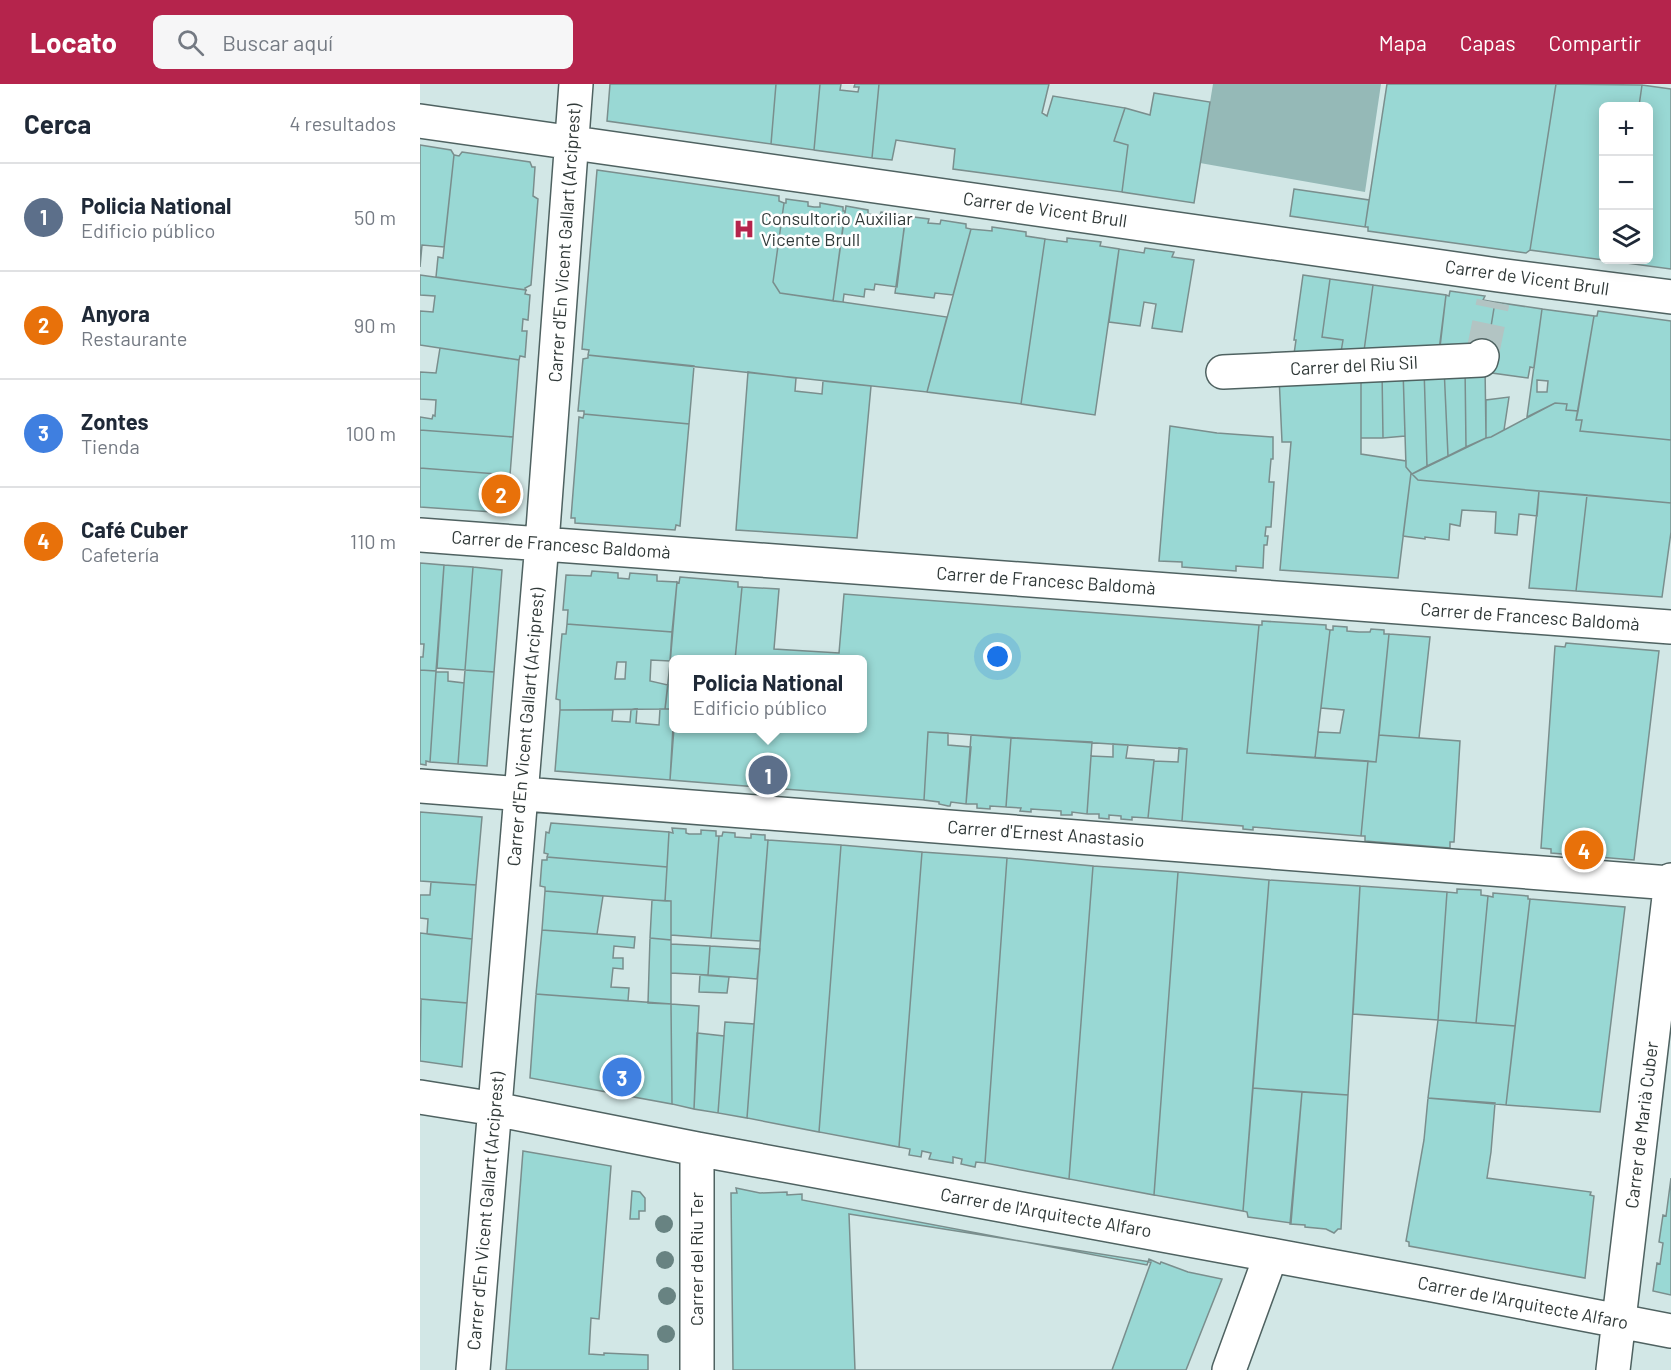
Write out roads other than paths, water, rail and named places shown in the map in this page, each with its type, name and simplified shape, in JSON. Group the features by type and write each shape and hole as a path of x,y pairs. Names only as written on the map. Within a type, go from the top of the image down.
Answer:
{"street":[{"name":"Carrer d'En Vicent Gallart (Arciprest)","path":"473,1370 542,543 576,84"},
{"name":"Carrer de Vicent Brull","path":"420,121 573,142 1495,289 1671,297"},
{"name":"Carrer del Riu Sil","path":"1223,372 1481,360 1482,356"},
{"name":"Carrer de Francesc Baldomà","path":"420,535 1671,627"},
{"name":"Carrer d'Ernest Anastasio","path":"420,786 1671,882"},
{"name":"Carrer de Marià Cuber","path":"1613,1370 1671,882"},
{"name":"Carrer de l'Arquitecte Alfaro","path":"420,1097 495,1109 697,1149 1671,1331"},
{"name":"Carrer del Riu Ter","path":"697,1149 697,1370"},
{"path":"1229,1370 1271,1255"}],"tunnel":[{"path":"1482,356 1493,302"}],"place":[{"name":"Consultorio Auxiliar Vicente Brull","path":"744,229"},
{"name":"Anyora","path":"501,494"},
{"name":"Policia National","path":"768,775"},
{"name":"Café Cuber","path":"1584,850"},
{"name":"Zontes","path":"622,1077"}]}
